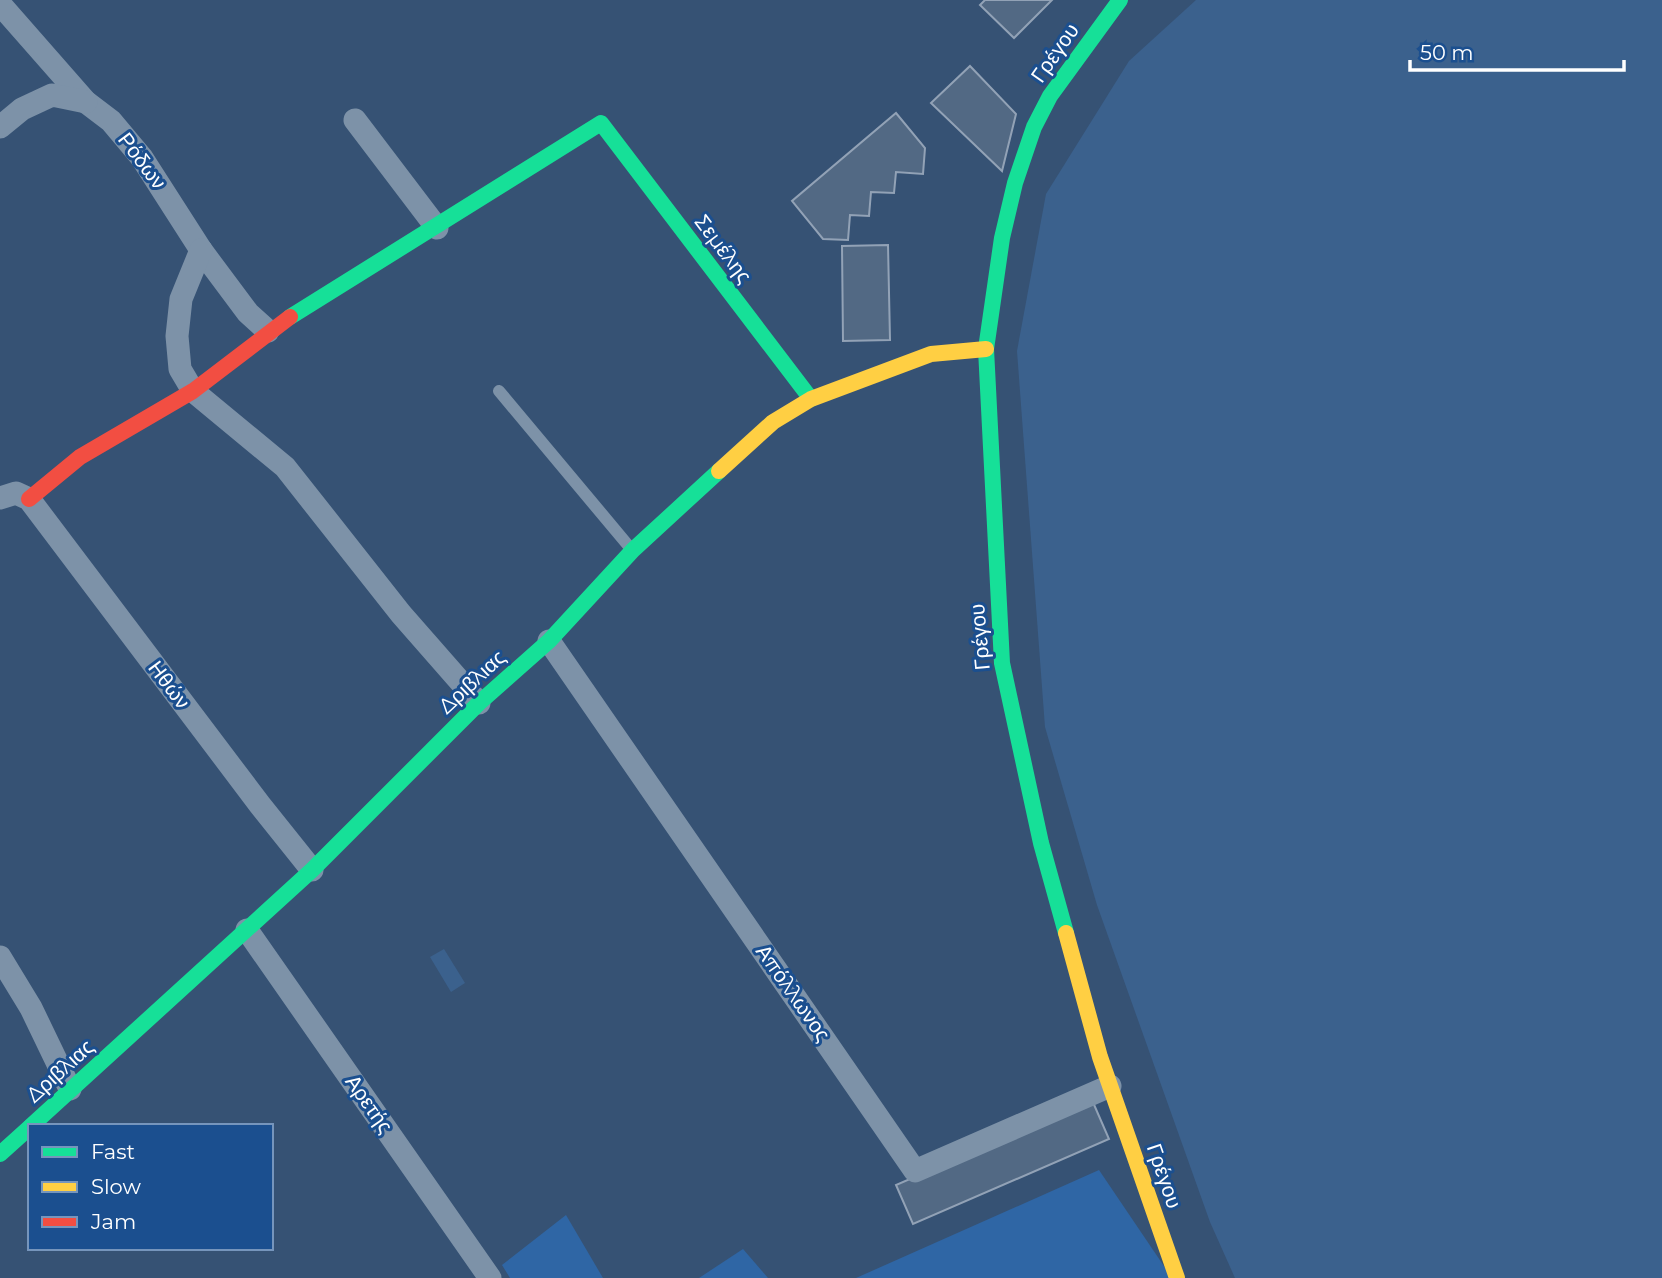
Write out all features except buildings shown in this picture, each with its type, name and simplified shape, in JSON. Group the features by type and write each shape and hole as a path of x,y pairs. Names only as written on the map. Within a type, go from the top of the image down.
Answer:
{"street":[{"name":"Γρέγου","path":"1120,0 1063,76 1027,146 1006,215 986,349 1002,663 1041,843 1110,1086 1177,1278"},
{"name":"Ρόδων","path":"0,4 86,102 111,121 142,158 201,250 248,313 268,331"},
{"path":"0,127 22,109 52,94 86,102"},
{"path":"0,498 16,493 29,499 80,457 193,391 268,331 437,228 355,120"},
{"name":"Σεμέλης","path":"437,228 601,124 811,399"},
{"path":"201,250 181,299 177,336 180,369 193,391 285,467 401,614 479,703"},
{"name":"Δριβλιας","path":"32,1124 312,870 479,703 549,641 633,550 773,422 811,399 931,355 986,349"},
{"name":"Ηθών","path":"29,499 260,806 312,870"},
{"name":"Απόλλωνος","path":"549,641 915,1171 1110,1086"},
{"name":"Αρετής","path":"247,930 490,1278"},
{"path":"0,957 32,1008 70,1089"},
{"name":"Δριβλιας","path":"0,1154 28,1128"}],"lane":[{"path":"499,391 633,550"}],"shaded area":[{"path":"1196,0 1662,0 1662,1278 1235,1278 1210,1222 1097,905 1045,727 1017,351 1046,194 1129,61"},
{"path":"444,949 465,983 451,992 430,957"},
{"path":"1099,1170 1172,1278 856,1278"},
{"path":"566,1215 603,1278 510,1278 502,1265"},
{"path":"743,1249 768,1278 699,1278"}],"traffic: fast":[{"path":"1066,933 1041,843 1002,663 986,349 1002,238 1015,183 1034,127 1050,96 1120,0"},
{"path":"290,317 601,123 811,399"},
{"path":"33,1124 312,870 479,703 549,641 633,550 719,471"},
{"path":"0,1154 28,1129"}],"traffic: slow":[{"path":"719,471 773,422 811,399 931,354 986,349"},
{"path":"1066,933 1100,1057 1177,1278"}],"traffic: jam":[{"path":"29,499 80,457 193,391 290,317"}]}
